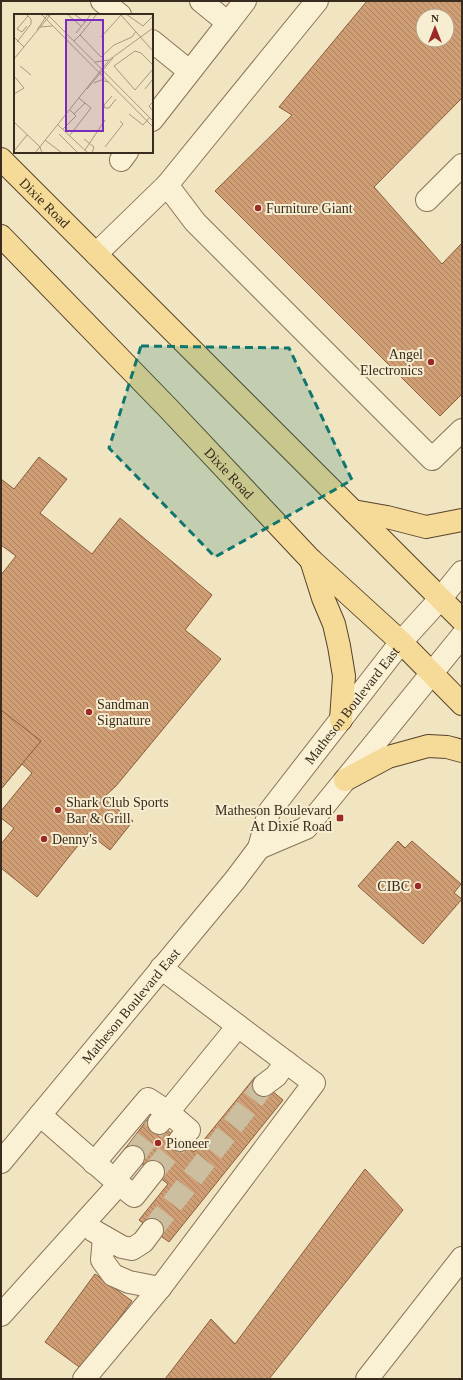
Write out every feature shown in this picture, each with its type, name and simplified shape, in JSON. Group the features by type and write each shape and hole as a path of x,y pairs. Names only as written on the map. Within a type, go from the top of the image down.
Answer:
{"main road":[{"name":"Dixie Road","path":"1,159 462,620"},
{"name":"Dixie Road","path":"1,236 168,408 310,559 401,642 462,704"},
{"path":"353,511 387,516 426,526 462,520"},
{"path":"310,559 323,598 334,624 339,646 344,676 341,720"},
{"path":"345,780 388,757 428,746 447,747 462,751"}],"street":[{"path":"102,1 119,14"},
{"path":"201,1 228,23"},
{"path":"153,119 245,1"},
{"path":"96,254 167,185 317,1"},
{"path":"153,42 189,71"},
{"path":"427,200 462,165"},
{"path":"167,185 195,222 432,458 462,430"},
{"name":"Matheson Boulevard East","path":"1,1162 162,968 259,848 269,812 401,642 462,572"},
{"name":"Matheson Boulevard East","path":"259,848 306,828 462,636"},
{"path":"84,1379 160,1288 314,1083 275,1079 238,1026 162,968"},
{"path":"164,1118 238,1026"},
{"path":"94,1163 148,1099 164,1118 188,1130 180,1140"},
{"path":"40,1115 134,1196 153,1172"},
{"path":"1,1314 82,1224 116,1182 133,1157"},
{"path":"82,1224 122,1248 132,1249 157,1233"},
{"path":"104,1237 102,1260 113,1275 129,1282 160,1288"},
{"path":"367,1379 462,1258"}],"highlighted area":[{"path":"141,346 289,348 352,480 215,557 109,448"}],"building":[{"path":"367,1 462,1 462,98 374,187 442,264 462,243 462,394 440,416 215,191 292,115 279,107"},
{"name":"Sandman Signature","path":"39,457 67,479 40,513 92,554 120,518 212,595 185,630 221,659 116,786 103,798 133,821 110,850 88,833 37,897 1,868 1,844 14,828 1,818 1,811 32,773 22,764 1,789 1,575 16,556 1,545 1,479 14,489"},
{"path":"1,710 41,741 1,789"},
{"path":"398,841 405,848 412,841 461,884 454,893 462,899 423,944 358,886"},
{"path":"255,1077 283,1100 169,1242 139,1220 168,1184 124,1150 150,1116 194,1152"},
{"path":"365,1169 403,1210 269,1379 165,1379 211,1319 235,1344"},
{"path":"95,1274 132,1301 82,1369 45,1342"}],"tunnel":[{"path":"152,1230 264,1085"},
{"path":"133,1157 159,1123"},
{"path":"153,1172 180,1140"}],"place":[{"name":"Furniture Giant","path":"258,208"},
{"name":"Angel Electronics","path":"431,362"},
{"name":"Sandman Signature","path":"89,712"},
{"name":"Shark Club Sports Bar & Grill","path":"58,810"},
{"name":"Matheson Boulevard At Dixie Road","path":"340,818"},
{"name":"Denny's","path":"44,839"},
{"name":"CIBC","path":"418,886"},
{"name":"Pioneer","path":"158,1143"}]}
